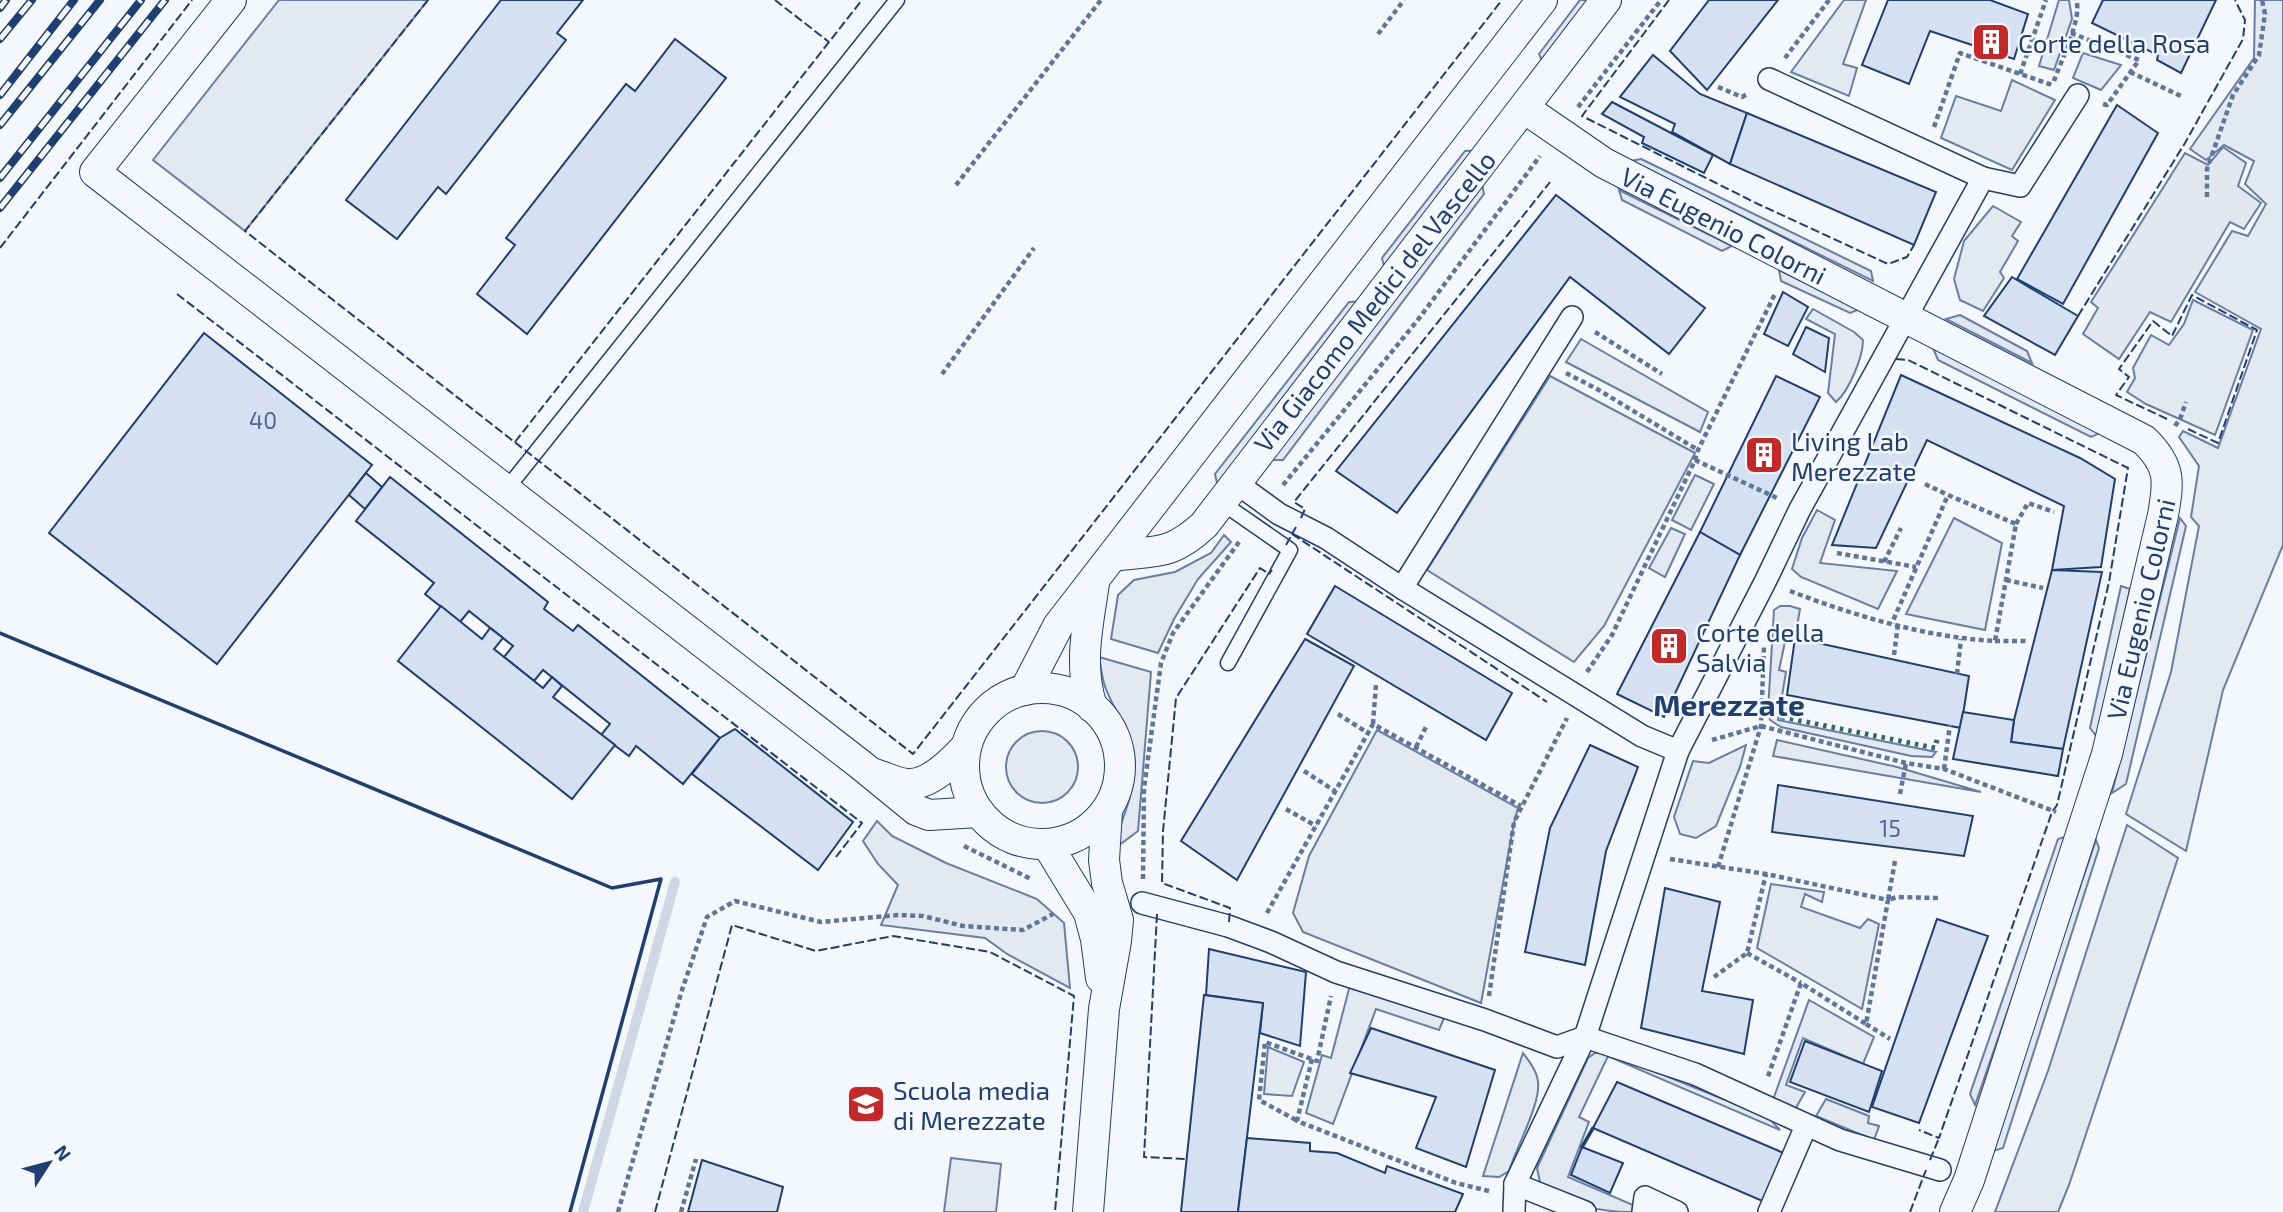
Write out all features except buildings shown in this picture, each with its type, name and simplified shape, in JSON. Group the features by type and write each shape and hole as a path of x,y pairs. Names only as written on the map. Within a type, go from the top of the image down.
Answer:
{"street":[{"path":"231,0 95,172 872,773 916,810 929,815 979,813"},
{"name":"Via Giacomo Medici del Vascello","path":"1026,690 1058,626 1542,0"},
{"name":"Via Giacomo Medici del Vascello","path":"1114,556 1162,552 1189,538 1204,525 1606,0"},
{"path":"1769,79 1983,178 2020,186 2078,95"},
{"name":"Via Eugenio Colorni","path":"1524,108 1616,170 2144,440 2160,458 2167,477 2163,515 2107,754 1969,1180 1955,1212"},
{"path":"1585,1212 1514,1198 1585,1037 1678,751 1800,509 1983,178"},
{"path":"1402,588 1572,317"},
{"path":"1228,492 1267,505 1326,538 1642,736 1678,751"},
{"path":"1092,706 1085,685 1085,654 1095,579"},
{"path":"1026,690 1058,690 1092,706 1102,717 1115,740 1120,760 1117,789 1107,810 1082,834 1063,842 1023,842 1008,837 992,826 979,813 965,782 963,767 965,748 974,726 983,714 1009,695 1026,690"},
{"path":"872,773 909,784 929,778 940,771 965,748"},
{"path":"1088,1212 1104,1009 1118,920 1107,883 1104,860 1107,810"},
{"path":"1047,844 1089,913 1096,939 1104,1009"},
{"path":"1142,904 1228,926 1271,942 1336,972 1485,1020 1558,1047 1585,1037 1695,1074 1840,1140 1940,1170"},
{"path":"1769,1212 1806,1126"},
{"path":"1643,1212 1645,1197 1677,1212"}],"lane":[{"path":"505,491 897,0"},
{"path":"1228,492 1253,524 1290,550 1228,663"}],"path":[{"path":"956,186 1101,0"},
{"path":"1378,34 1404,0"},
{"path":"1267,505 1417,321 1661,0"},
{"path":"1769,79 1829,0"},
{"path":"2020,74 2046,0"},
{"path":"1926,152 1960,52 2052,85 2071,33 2078,6 2076,0"},
{"path":"2207,197 2207,169 2233,95 2259,55 2265,15 2262,0"},
{"path":"2071,33 2138,60 2106,105 2078,95"},
{"path":"2130,72 2181,96"},
{"path":"942,374 1034,248"},
{"path":"1485,1020 1514,822 1562,725 1612,635 1698,450 1775,294"},
{"path":"1572,317 1662,374"},
{"path":"1544,362 1597,389 1698,450"},
{"path":"2169,433 2180,419 2186,402"},
{"path":"1695,460 1800,509"},
{"path":"1925,484 2016,524"},
{"path":"1894,655 1895,624 1916,567 1948,495"},
{"path":"1995,641 2016,524 2028,503 2054,512"},
{"path":"1152,729 1161,663 1173,633 1253,524"},
{"path":"1884,562 1901,528"},
{"path":"1837,553 1916,567"},
{"path":"2006,580 2043,588"},
{"path":"1765,582 1839,610 1961,639 2029,641"},
{"path":"1718,867 1761,726 1764,633"},
{"path":"1957,674 1961,639"},
{"path":"1271,942 1267,914 1373,724 1376,684"},
{"path":"1338,714 1368,733"},
{"path":"1373,724 1521,806"},
{"path":"1416,747 1427,725"},
{"path":"1944,769 1950,725"},
{"path":"1678,751 1761,726 1906,763 1944,769 2052,812 2062,811"},
{"path":"1900,794 1906,763"},
{"path":"1304,771 1335,791"},
{"path":"1286,809 1316,826"},
{"path":"960,844 1033,879"},
{"path":"1645,856 1766,874 1888,900 1897,897 1938,898"},
{"path":"1866,1024 1895,861"},
{"path":"1714,976 1747,953 1766,874"},
{"path":"618,1212 682,990 707,917 735,901 821,922 898,915 923,916 963,926 1023,930 1062,908"},
{"path":"1747,953 1801,983 1890,1039"},
{"path":"1336,972 1317,1061 1265,1042 1259,1100 1297,1121 1456,1183 1514,1198"},
{"path":"1758,1104 1801,983"},
{"path":"1297,1121 1311,1059"},
{"path":"681,1212 696,1159"}],"shaded area":[{"path":"279,0 428,0 245,231 153,160"},
{"path":"1580,0 1606,0 1549,75 1539,54"},
{"path":"1844,0 1866,0 1843,64 1857,68 1849,96 1791,72"},
{"path":"2059,0 2069,0 2072,19 2054,70 2039,66"},
{"path":"2255,0 2283,0 2283,545 2223,690 2186,851 2126,814 2171,672 2199,526 2191,517 2199,466 2179,437 2183,431 2218,448 2261,329 2195,292 2232,231 2248,236 2266,204 2245,184 2254,161 2224,145 2206,160 2190,149 2254,58"},
{"path":"2083,53 2121,65 2101,90 2073,78"},
{"path":"2012,80 2055,100 2012,170 1941,138 1956,96 2001,111"},
{"path":"2223,147 2246,163 2238,186 2261,203 2244,229 2230,222 2171,322 2150,312 2119,359 2083,334 2098,308 2091,302 2185,153 2208,165"},
{"path":"1491,150 1388,282 1382,258 1465,151"},
{"path":"1641,159 1871,271 1873,281 1631,161"},
{"path":"1482,184 1484,194 1283,460 1268,460"},
{"path":"1619,190 1732,246 1722,251 1622,200"},
{"path":"1993,206 2021,222 2012,236 2018,241 2000,272 2004,278 1983,311 1960,300 1954,279 1964,241"},
{"path":"1779,270 1860,309 1850,313 1781,281"},
{"path":"2193,300 2253,330 2215,435 2146,404 2127,392 2135,378 2133,368 2151,335 2169,345 2184,324"},
{"path":"1373,301 1221,502 1215,474 1349,302"},
{"path":"1813,309 1863,340 1854,373 1846,390 1836,402 1828,393 1835,334 1806,319"},
{"path":"1960,315 2027,351 2032,363 1946,319"},
{"path":"1581,339 1708,412 1700,432 1566,362"},
{"path":"1933,348 2100,433 2091,437 1938,360"},
{"path":"1550,376 1695,453 1604,626 1574,662 1427,570"},
{"path":"1695,475 1714,484 1691,530 1672,520"},
{"path":"1817,510 1835,520 1820,563 1897,571 1878,609 1801,577 1792,569 1802,538"},
{"path":"1954,518 2002,543 1985,630 1906,614"},
{"path":"2180,518 2186,526 2126,784 2112,793"},
{"path":"1671,528 1685,534 1665,577 1649,568"},
{"path":"1224,535 1231,542 1198,579 1158,653 1111,639 1118,595 1134,580 1175,572 1211,553"},
{"path":"2121,586 2130,589 2097,737 2090,728"},
{"path":"1780,606 1800,609 1795,638 1786,637 1779,670 1786,672 1778,720 1936,752 1932,757 1911,756 1781,727 1770,720 1768,711 1774,610"},
{"path":"1099,657 1151,672 1138,831 1122,843 1113,845 1130,795 1135,769 1132,744 1105,685"},
{"path":"1377,730 1518,808 1481,1003 1303,932 1293,913 1309,856"},
{"path":"1042,731 1056,734 1068,741 1075,753 1078,767 1075,781 1068,793 1056,800 1042,803 1028,800 1016,793 1009,781 1006,767 1009,753 1016,741 1028,734"},
{"path":"1777,740 1897,767 1981,792 1773,756"},
{"path":"1746,745 1716,826 1696,838 1680,834 1674,817 1693,761 1709,763"},
{"path":"877,821 892,836 946,863 1037,899 1064,923 1070,988 1007,954 985,938 881,925 898,885 878,864 863,841"},
{"path":"2127,825 2178,858 2069,1185 2058,1212 1995,1212 2048,1071"},
{"path":"2068,836 1975,1105 1970,1094 2058,839"},
{"path":"2096,840 2099,848 2003,1148 1990,1152"},
{"path":"1771,884 1824,892 1822,902 1805,894 1801,907 1860,928 1868,919 1879,924 1862,1009 1757,948"},
{"path":"1350,985 1444,1018 1439,1030 1376,1009 1333,1124 1306,1113 1322,1055 1331,1058"},
{"path":"1809,1000 1874,1037 1863,1064 1803,1038 1786,1085 1805,1092 1794,1111 1777,1105 1774,1097"},
{"path":"1268,1047 1304,1062 1292,1096 1264,1094"},
{"path":"1606,1052 1768,1117 1780,1130 1608,1056 1579,1117 1589,1122 1568,1177 1633,1205 1632,1212 1595,1209 1564,1198 1541,1187 1537,1168 1588,1058 1595,1053"},
{"path":"1523,1053 1537,1078 1536,1102 1509,1171 1499,1177 1483,1176"},
{"path":"1826,1099 1869,1116 1868,1123 1879,1126 1874,1140 1816,1116"},
{"path":"951,1158 1001,1164 996,1212 944,1212"}],"waterway":[{"path":"583,1212 675,882"}],"railway":[{"path":"0,8 6,0"},
{"path":"0,39 32,0"},
{"path":"0,95 74,0"},
{"path":"0,125 100,0"},
{"path":"0,178 141,0"},
{"path":"0,208 165,0"}],"hedge":[{"path":"1786,700 1782,717 1935,748 1938,736"}],"fence":[{"path":"0,248 192,0"},
{"path":"428,0 245,231 913,754 1502,0"},
{"path":"775,0 829,42"},
{"path":"515,442 862,0"},
{"path":"1669,0 1582,116 1758,204 1888,264 1907,257 1914,245"},
{"path":"2078,316 2185,143 2243,39 2245,20 2235,0"},
{"path":"1301,518 1305,509 1294,502 1550,182"},
{"path":"177,294 862,823 836,857"},
{"path":"2167,419 2116,395 2129,377 2119,369 2153,321 2172,336 2192,295 2257,330 2218,443 2188,429"},
{"path":"1896,359 1908,360 2128,468 2109,582 2057,805 2052,812 1939,1138 1919,1130"},
{"path":"1286,545 1296,527"},
{"path":"1292,534 1547,702"},
{"path":"1229,922 1230,908 1162,883 1163,831 1176,698 1260,568 1269,574 1272,570"},
{"path":"1157,914 1144,1157 1185,1159"},
{"path":"655,1212 732,925 816,951 893,936 990,952 1074,996 1055,1212"},
{"path":"1930,1160 1939,1138"},
{"path":"1910,1212 1926,1170"}],"wall":[{"path":"0,633 612,888 661,879 570,1212"},
{"path":"1582,1147 1593,1128"}],"place":[{"name":"Corte della Rosa","path":"1991,42"},
{"name":"Living Lab Merezzate","path":"1764,455"},
{"name":"Corte della Salvia","path":"1669,646"},
{"name":"Scuola media di Merezzate","path":"866,1104"}],"district":[{"name":"Merezzate","path":"1729,704"}]}
